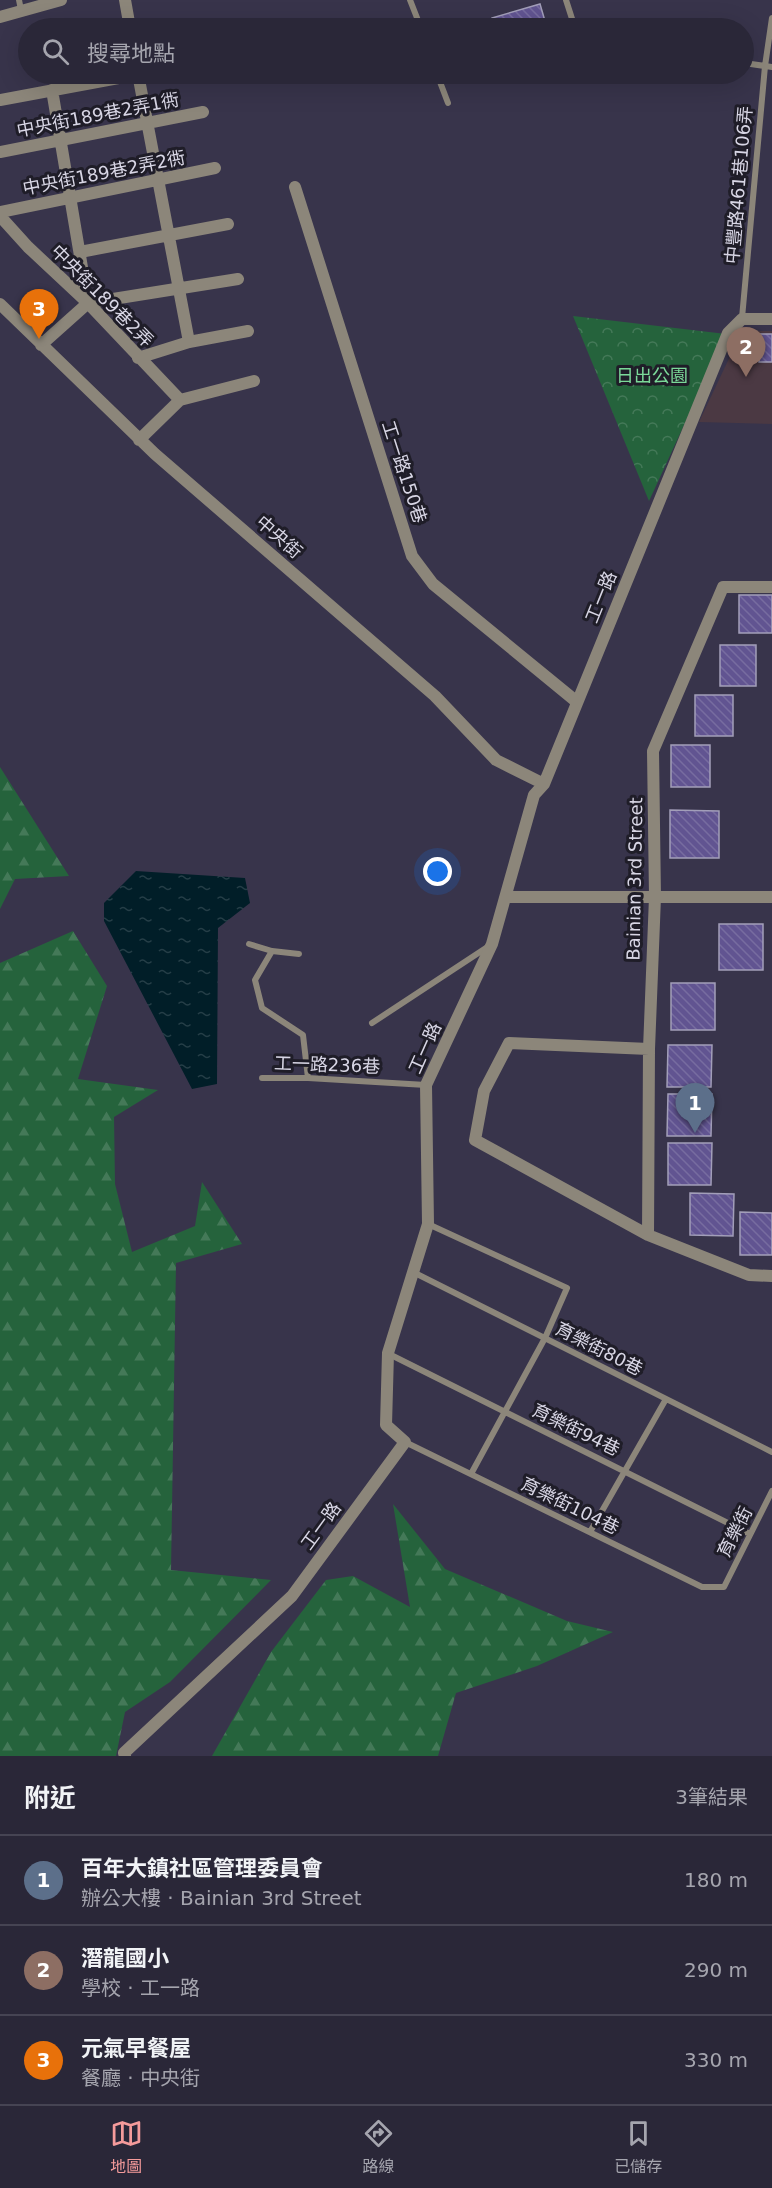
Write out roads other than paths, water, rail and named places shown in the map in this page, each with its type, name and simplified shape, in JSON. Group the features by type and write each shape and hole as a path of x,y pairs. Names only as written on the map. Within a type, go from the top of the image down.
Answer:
{"street":[{"path":"0,17 20,5 61,0"},
{"path":"125,0 128,18"},
{"path":"0,100 85,84"},
{"path":"141,84 189,342"},
{"path":"52,90 88,303"},
{"name":"中央街189巷2弄1衖","path":"0,152 202,112"},
{"name":"中央街189巷2弄2衖","path":"0,214 159,182 215,168"},
{"name":"工一路150巷","path":"295,187 412,556 433,584 577,702"},
{"name":"中央街189巷2弄","path":"0,214 28,247 88,303 180,400"},
{"path":"80,252 228,224"},
{"path":"41,345 88,303 238,279"},
{"name":"中央街","path":"0,304 139,440 435,696 496,760 544,783"},
{"path":"742,319 772,319"},
{"name":"工一路","path":"125,1756 124,1753 292,1596 405,1442 386,1425 388,1353 428,1224 426,1085 492,944 534,795 544,783 728,333 742,319"},
{"path":"138,358 189,342 248,331"},
{"path":"139,440 180,400 254,381"},
{"name":"Bainian 3rd Street","path":"648,1235 649,1049 655,897 654,751 723,587 772,587"},
{"path":"507,897 772,897"},
{"path":"649,1049 509,1043 484,1091 475,1140 648,1235 749,1275 772,1275"}],"lane":[{"path":"410,0 417,18"},
{"path":"566,0 572,18"},
{"name":"中豐路461巷106弄","path":"742,319 772,18"},
{"path":"754,64 769,66"},
{"path":"441,84 448,103"},
{"path":"249,944 272,951 299,954"},
{"path":"372,1023 492,944"},
{"path":"272,951 255,980 262,1008 303,1035 308,1078"},
{"name":"工一路236巷","path":"262,1078 308,1078 426,1085"},
{"path":"428,1224 567,1288 506,1412 471,1474"},
{"name":"育樂街80巷","path":"413,1272 772,1452"},
{"name":"育樂街94巷","path":"388,1353 750,1534"},
{"path":"590,1532 666,1399"},
{"name":"育樂街104巷","path":"405,1442 702,1587 724,1587"},
{"name":"育樂街","path":"724,1587 772,1491"}],"water":[{"path":"136,871 245,878 250,903 218,928 217,1084 192,1089 104,921 104,903"}],"place":[{"name":"元氣早餐屋","path":"39,339"},
{"name":"潛龍國小","path":"746,377"},
{"name":"百年大鎮社區管理委員會","path":"695,1133"}],"park label":[{"name":"日出公園","path":"652,376"}]}
